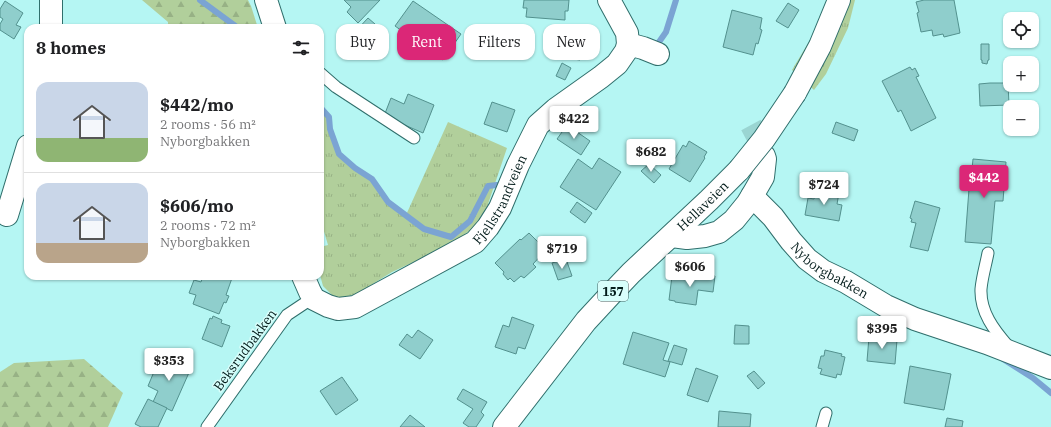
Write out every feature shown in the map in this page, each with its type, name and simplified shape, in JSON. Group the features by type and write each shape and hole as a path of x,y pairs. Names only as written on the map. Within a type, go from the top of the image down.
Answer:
{"street":[{"path":"51,0 51,24"},
{"path":"266,0 274,24"},
{"path":"609,0 627,33 628,44 658,54"},
{"name":"Hellaveien","path":"504,427 586,321 631,273 672,236 739,170 764,139 795,93 820,46 839,0"},
{"name":"Fjellstrandveien","path":"314,299 338,309 355,307 475,242 488,227 500,208 518,165 538,125 556,109 617,64 626,51 628,44"},
{"path":"672,236 687,238 705,236 719,232 734,220 747,204 764,177 764,156"},
{"path":"7,215 24,159"},
{"name":"Nyborgbakken","path":"752,196 773,218 807,259 823,271 846,282 886,306 915,319 987,343 1051,368"},
{"path":"305,280 314,299"}],"lane":[{"path":"324,76 336,86 414,138"},
{"name":"Nyborgbakken","path":"988,252 981,288 981,302 987,318 998,334 1016,354"},
{"name":"Beksrudbakken","path":"207,427 287,315 314,299"},
{"path":"822,427 826,413"}],"green space":[{"path":"142,0 248,0 257,24 168,24 168,22"},
{"path":"828,0 855,0 848,28 826,74 814,90 792,70 817,27"},
{"path":"324,111 329,117 330,129 339,154 355,168 372,179 388,202 406,215 448,122 507,148 487,207 473,228 453,243 392,272 355,295 335,298 323,286 321,280 324,280 324,246 328,245 324,232"},
{"path":"84,359 123,393 108,427 0,427 0,372 14,363"}],"building":[{"path":"344,0 380,0 358,23 347,12 351,7"},
{"path":"524,0 569,0 568,11 565,11 565,20 526,17 527,8 523,8"},
{"path":"924,0 954,0 960,33 944,37 943,34 933,36 932,30 921,32 917,13 919,12 916,2"},
{"path":"5,1 23,13 16,25 21,27 14,39 0,30 0,24 3,19 0,17 0,9"},
{"path":"413,1 446,24 397,24 397,27 395,26"},
{"path":"788,3 799,10 788,28 776,21"},
{"path":"732,10 762,18 760,29 762,30 758,44 756,43 753,55 723,47"},
{"path":"368,18 375,24 362,24"},
{"path":"456,31 461,34 456,41"},
{"path":"981,44 989,44 989,60 987,64 982,63 981,60"},
{"path":"562,63 571,68 565,80 556,76"},
{"path":"910,67 912,70 915,68 919,76 916,77 936,118 911,131 901,110 898,112 882,81"},
{"path":"1003,83 1003,92 1008,92 1009,100 1003,100 1003,105 980,106 979,84"},
{"path":"408,94 434,105 423,133 384,116 391,98 404,104"},
{"path":"492,102 515,110 507,132 484,124"},
{"path":"836,122 858,130 854,141 832,133"},
{"path":"567,125 590,141 581,155 557,139"},
{"path":"689,141 707,152 704,157 705,158 690,182 669,169 683,145 686,147"},
{"path":"599,158 621,172 596,210 560,187 578,159 592,169"},
{"path":"973,159 1006,162 1003,201 995,201 991,244 965,242"},
{"path":"649,164 661,175 654,183 641,171"},
{"path":"816,189 839,193 837,204 842,205 839,221 805,215 808,198 814,199"},
{"path":"915,201 940,208 928,251 910,247 916,223 911,222 912,219 910,218"},
{"path":"577,202 592,213 585,223 570,212"},
{"path":"529,233 546,250 533,264 536,267 524,278 521,276 514,282 510,278 508,280 503,274 504,272 495,263 520,239 521,240"},
{"path":"566,259 572,276 558,280 552,263"},
{"path":"697,274 715,276 713,292 698,290 696,305 669,300 672,276 696,278"},
{"path":"194,280 201,282 202,280 231,280 226,295 229,296 226,303 224,302 219,314 193,304 196,295 189,293"},
{"path":"213,316 222,320 221,323 230,326 222,347 202,339 210,318 212,319"},
{"path":"512,317 534,325 525,349 518,347 516,354 495,347 503,325 509,327"},
{"path":"735,325 749,326 749,344 734,344"},
{"path":"418,330 433,340 420,359 399,345 407,334 412,338"},
{"path":"633,332 669,343 663,360 670,362 665,377 623,364"},
{"path":"869,337 897,340 895,364 867,361"},
{"path":"674,345 687,349 682,365 668,361"},
{"path":"825,350 842,354 841,356 845,357 841,375 837,374 836,378 820,374 822,369 818,368 821,356 824,356"},
{"path":"161,355 191,368 172,411 153,402 158,391 148,386"},
{"path":"910,366 951,374 944,410 904,403"},
{"path":"696,368 718,376 708,402 687,395"},
{"path":"754,371 765,383 758,389 747,376"},
{"path":"342,377 358,400 336,415 320,391"},
{"path":"463,389 487,402 481,412 484,415 476,427 469,427 463,423 473,409 457,399"},
{"path":"148,399 167,408 158,427 141,427 135,424"},
{"path":"719,411 751,414 750,427 718,427"},
{"path":"410,415 425,427 400,427"},
{"path":"947,418 963,421 962,427 945,427"}],"waterway":[{"path":"200,0 233,24"},
{"path":"659,42 666,32 676,0"},
{"path":"324,111 329,117 330,129 339,154 355,168 372,179 388,202 424,229 451,237 470,221 488,186 497,185"},
{"path":"1003,359 1033,378 1051,393"}],"tunnel":[{"path":"751,125 759,140 764,156"}]}
